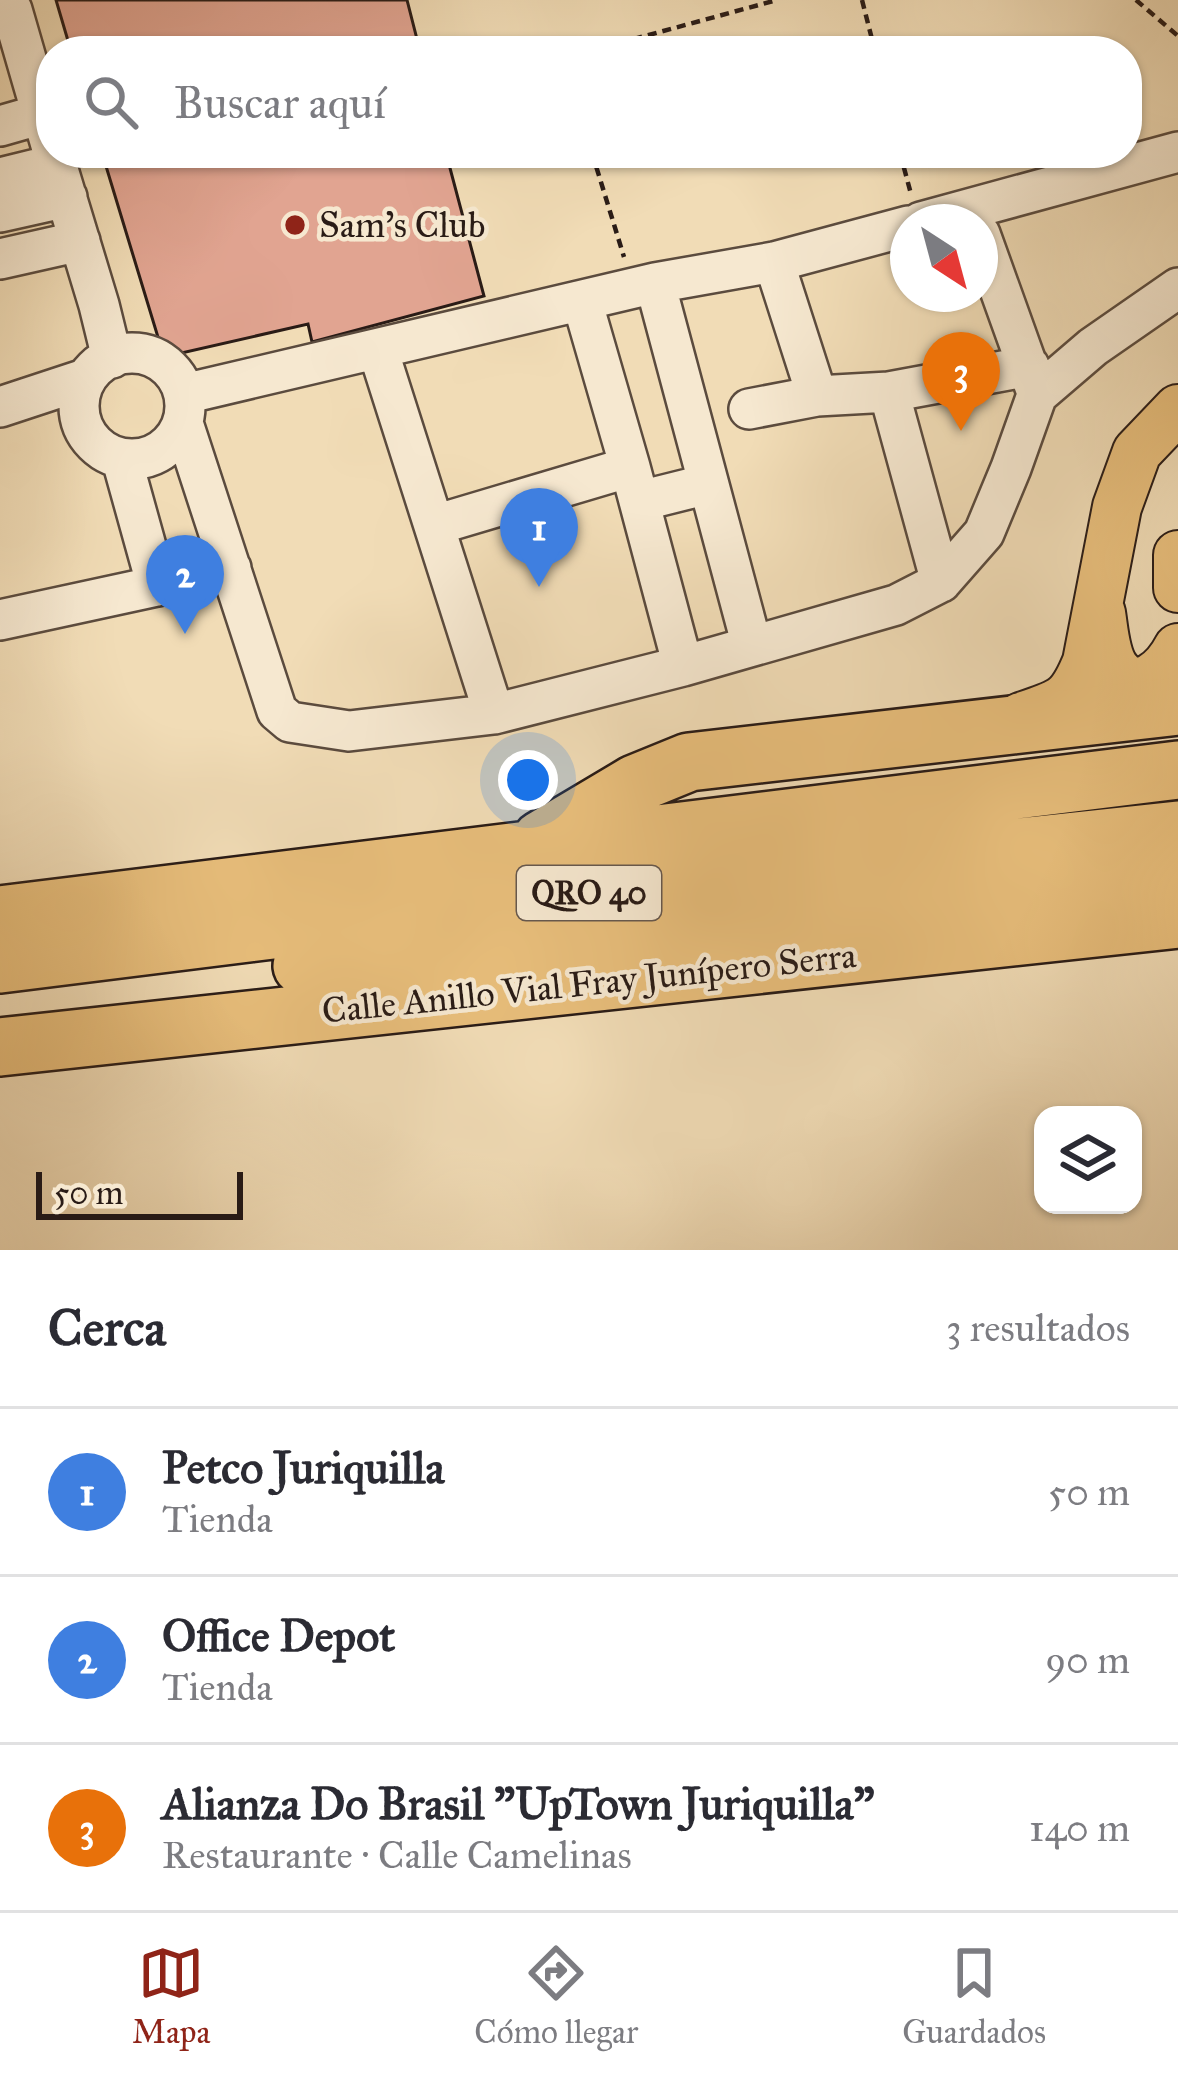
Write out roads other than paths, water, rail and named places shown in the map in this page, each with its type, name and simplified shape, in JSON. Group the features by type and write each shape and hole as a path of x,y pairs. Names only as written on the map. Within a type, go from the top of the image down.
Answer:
{"highway":[{"path":"521,851 634,784 689,762 1178,706"},
{"name":"QRO 40","path":"25,912 1178,770"},
{"name":"QRO 40","path":"0,964 449,908 1178,830"},
{"name":"Calle Anillo Vial Fray Junípero Serra","path":"0,999 1178,873"},
{"path":"0,878 25,912"},
{"name":"Calle Anillo Vial Fray Junípero Serra","path":"0,1047 1178,919"}],"main road":[{"path":"987,728 1055,706 1077,686 1087,662 1117,507 1137,452 1178,410"},
{"path":"1178,555 1178,588"},
{"path":"1098,597 1113,668 1124,677 1155,678 1178,648"}],"lane":[{"path":"3,0 12,10 36,93"},
{"path":"0,126 36,145"},
{"path":"1142,164 1178,152"},
{"path":"0,178 36,163"},
{"path":"0,212 42,168"},
{"path":"58,168 80,241 98,369 78,404 82,429 98,449 122,460 148,458 170,444 184,408"},
{"path":"998,213 1131,168"},
{"path":"184,408 378,350 644,286 774,262 890,224"},
{"path":"0,260 80,241"},
{"path":"774,262 817,396"},
{"path":"0,407 98,369 127,352 152,356 173,371 277,711 290,722 349,731 494,714 896,605 941,582 984,533 1033,380 998,284"},
{"path":"644,286 708,484 752,646"},
{"path":"749,409 817,396 1033,380 1093,347 1178,288"},
{"path":"581,301 683,666"},
{"path":"378,350 494,714"},
{"path":"890,392 941,582"},
{"path":"122,460 157,586"},
{"path":"435,525 571,485 708,484"},
{"path":"0,620 231,568"}],"place":[{"name":"Sam's Club","path":"295,225"},
{"name":"Alianza Do Brasil \"UpTown Juriquilla\"","path":"961,431"},
{"name":"Petco Juriquilla","path":"539,587"},
{"name":"Office Depot","path":"185,634"}]}
